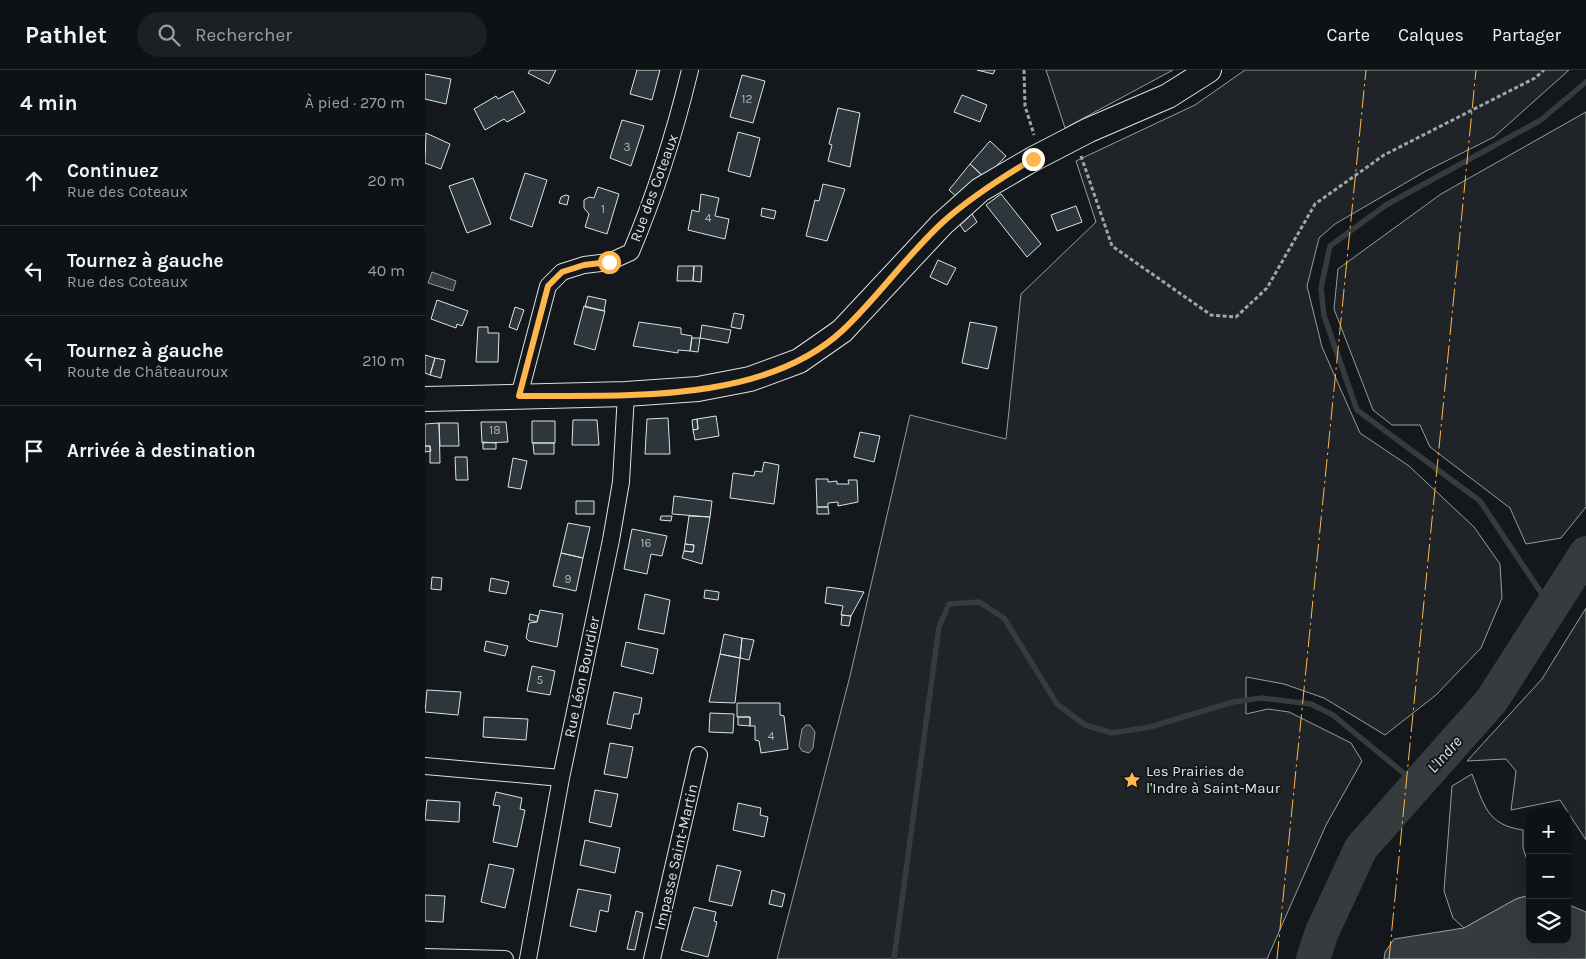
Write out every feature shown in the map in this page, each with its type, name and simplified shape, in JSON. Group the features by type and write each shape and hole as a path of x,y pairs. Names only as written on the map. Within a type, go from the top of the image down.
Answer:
{"street":[{"name":"Rue des Coteaux","path":"519,396 548,286 562,272 584,265 609,262 631,252 645,220 675,131 691,70"},
{"path":"425,399 626,394 698,389 750,379 799,361 841,331 942,224 980,190 1039,155 1168,96 1209,70"},
{"name":"Rue Léon Bourdier","path":"528,959 561,778 611,540 621,482 626,394"},
{"name":"Impasse Saint-Martin","path":"652,959 699,755"},
{"path":"425,766 561,778"},
{"path":"425,956 505,959"}],"path":[{"path":"1024,70 1025,106 1039,155"},
{"path":"1075,137 1112,246 1211,315 1236,317 1267,288 1315,204 1384,155 1526,82 1544,70"}],"shaded area":[{"path":"1046,70 1173,70 1065,128"},
{"path":"1245,70 1569,70 1494,137 1426,171 1335,224 1319,238 1307,286 1322,347 1360,433 1409,466 1474,527 1500,564 1502,598 1481,648 1436,695 1385,735 1324,698 1284,684 1246,677 1246,714 1268,709 1289,712 1351,743 1362,761 1326,825 1267,959 777,959 850,676 910,415 1006,439 1021,294 1096,222 1076,161 1195,105"},
{"path":"1586,112 1586,507 1561,538 1526,544 1510,508 1430,447 1420,425 1392,425 1373,410 1334,309 1338,269 1441,194"},
{"path":"432,272 456,281 453,291 428,283"},
{"path":"1586,608 1586,840 1571,817 1571,809 1566,809 1560,800 1511,810 1516,771 1506,759 1467,761 1542,679"},
{"path":"806,725 810,725 815,732 813,748 809,753 802,751 799,746 802,729"},
{"path":"1472,774 1484,804 1494,818 1502,824 1523,830 1523,848 1526,857 1526,896 1516,899 1464,928 1453,918 1444,891 1452,786"},
{"path":"1526,896 1526,944 1571,944 1571,906 1586,912 1586,959 1384,959 1385,952 1394,939 1464,928 1516,899"}],"building":[{"path":"530,70 556,70 549,84 528,73"},
{"path":"637,70 660,70 652,100 630,94"},
{"path":"977,70 995,70 993,74"},
{"path":"425,74 451,79 446,104 425,99"},
{"path":"742,75 765,81 753,123 730,117"},
{"path":"513,91 525,112 507,122 504,119 485,130 474,109 496,96 498,99"},
{"path":"962,95 987,105 980,122 954,112"},
{"path":"838,108 860,113 850,167 828,161 832,145 829,144"},
{"path":"622,120 644,126 631,166 610,158"},
{"path":"738,132 760,138 750,177 728,171"},
{"path":"426,133 450,144 441,169 425,163"},
{"path":"990,141 1006,156 985,178 970,164"},
{"path":"970,164 985,178 972,186 968,184 957,197 949,190"},
{"path":"525,173 547,180 532,227 510,219"},
{"path":"473,178 491,224 467,233 449,186"},
{"path":"823,184 845,189 827,241 806,236 815,200 819,201"},
{"path":"598,187 619,194 607,234 585,227 589,214 584,208 584,200 589,197 594,198"},
{"path":"701,194 719,198 715,216 729,219 725,239 688,230 692,210 699,212"},
{"path":"1001,194 1041,244 1027,257 986,205"},
{"path":"569,196 567,205 559,203 561,197"},
{"path":"1076,206 1082,222 1057,231 1051,215"},
{"path":"762,208 776,211 774,219 761,216"},
{"path":"972,214 977,222 965,232 960,225"},
{"path":"938,260 956,268 947,285 930,277"},
{"path":"678,266 694,266 693,281 677,281"},
{"path":"694,266 702,266 701,282 693,281"},
{"path":"588,296 606,300 604,311 585,307"},
{"path":"437,300 468,311 462,326 457,324 456,328 431,319"},
{"path":"584,306 605,311 595,350 574,344"},
{"path":"515,307 524,310 517,330 509,327"},
{"path":"734,313 744,315 741,329 731,327"},
{"path":"639,322 681,328 681,334 692,336 690,351 678,350 678,353 633,346"},
{"path":"970,322 997,327 988,369 962,363"},
{"path":"702,325 731,330 728,343 700,338"},
{"path":"478,327 488,327 488,333 499,333 498,362 476,362"},
{"path":"692,338 700,338 698,352 690,351"},
{"path":"425,355 435,358 430,375 425,373"},
{"path":"435,358 445,360 441,378 430,375"},
{"path":"716,416 719,436 695,440 693,430 698,429 697,419"},
{"path":"668,418 670,454 645,454 647,419"},
{"path":"697,419 698,429 693,430 692,420"},
{"path":"573,420 597,420 599,445 572,445"},
{"path":"532,421 555,421 555,443 532,443"},
{"path":"481,422 506,422 508,442 482,443"},
{"path":"439,423 458,423 459,446 440,446"},
{"path":"439,423 440,463 430,463 430,446 425,446 425,424"},
{"path":"860,432 880,436 874,462 854,457"},
{"path":"483,442 496,443 496,449 483,449"},
{"path":"533,443 554,443 554,454 534,454"},
{"path":"425,446 430,446 431,451 425,452"},
{"path":"455,457 467,457 468,480 456,480"},
{"path":"513,458 527,461 521,489 508,487"},
{"path":"764,462 779,465 774,504 730,498 733,473 754,476 755,471 762,472"},
{"path":"816,479 828,479 828,482 837,481 837,484 849,484 848,480 857,480 858,502 838,506 838,502 828,503 828,507 817,507"},
{"path":"674,496 712,501 710,517 672,514"},
{"path":"576,501 594,501 594,514 576,514"},
{"path":"817,507 828,507 829,514 817,514"},
{"path":"661,516 672,516 671,521 660,520"},
{"path":"689,516 710,517 702,564 682,558 684,551 693,552 694,545 685,544"},
{"path":"568,523 590,527 583,558 561,553"},
{"path":"632,529 667,536 662,556 651,554 647,574 624,569"},
{"path":"685,544 694,545 693,552 684,551"},
{"path":"561,553 583,558 576,591 553,586"},
{"path":"432,577 442,578 441,590 431,589"},
{"path":"491,578 509,582 506,594 489,591"},
{"path":"827,587 864,592 851,616 841,615 843,606 825,603"},
{"path":"705,590 719,592 718,600 704,598"},
{"path":"645,594 670,600 664,634 638,629"},
{"path":"540,610 563,614 557,647 529,641 526,638 529,623 537,622"},
{"path":"530,614 538,616 537,622 529,620"},
{"path":"842,615 851,616 849,626 841,625"},
{"path":"724,634 742,638 740,658 720,654"},
{"path":"742,638 754,640 749,660 740,658"},
{"path":"486,641 508,646 505,656 484,651"},
{"path":"626,642 658,649 653,674 621,666"},
{"path":"720,654 740,658 735,703 709,702"},
{"path":"532,666 555,671 550,695 527,691"},
{"path":"427,690 461,692 458,715 425,712"},
{"path":"614,692 642,698 639,714 634,714 631,729 607,724"},
{"path":"737,703 780,703 780,715 784,716 788,749 761,753 759,741 755,740 755,726 750,726 750,717 737,717"},
{"path":"710,713 734,714 733,733 709,732"},
{"path":"484,717 528,719 526,740 483,737"},
{"path":"738,717 750,717 750,726 738,725"},
{"path":"610,743 633,747 627,778 604,774"},
{"path":"595,790 618,794 611,827 589,822"},
{"path":"496,792 522,798 520,809 525,810 517,847 493,842 500,806 493,805"},
{"path":"427,800 460,802 459,822 425,820"},
{"path":"738,803 761,808 760,815 768,817 764,837 733,830"},
{"path":"585,840 620,848 615,873 580,865"},
{"path":"489,864 514,869 505,908 481,902"},
{"path":"717,865 741,871 732,906 709,901"},
{"path":"578,889 611,895 608,912 600,910 596,932 570,926"},
{"path":"772,890 785,894 782,907 769,904"},
{"path":"425,895 445,896 443,922 425,921"},
{"path":"694,907 716,912 714,921 717,922 708,957 681,950"},
{"path":"636,911 643,913 635,950 627,949"}],"waterway":[{"path":"1550,606 1480,501 1357,410 1324,316 1321,288 1330,246 1386,205 1541,120 1586,82"},
{"name":"L'Indre","path":"1313,959 1322,932 1361,848 1492,700 1586,553"},
{"path":"894,959 939,627 949,604 979,602 1004,618 1057,704 1085,725 1112,733 1150,727 1233,702 1262,698 1311,704 1333,715 1417,784"}],"power":[{"path":"1277,959 1366,70"},
{"path":"1389,959 1476,70"}],"place":[{"name":"Les Prairies de l'Indre à Saint-Maur","path":"1132,780"}],"route":[{"path":"609,262 584,265 562,272 548,286 523,387 519,396 626,394 698,389 750,379 799,361 841,331 942,224 980,190 1033,159"}]}
